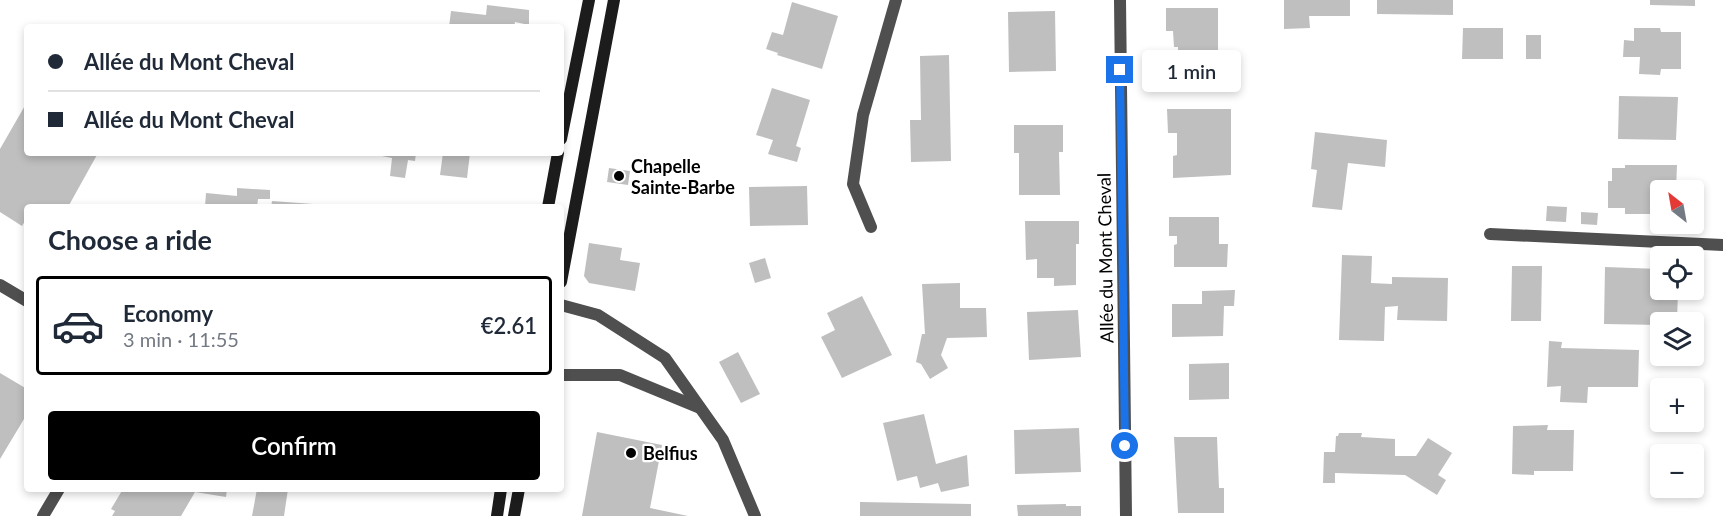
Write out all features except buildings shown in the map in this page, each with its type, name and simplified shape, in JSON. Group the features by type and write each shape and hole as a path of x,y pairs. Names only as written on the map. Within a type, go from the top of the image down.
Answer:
{"main road":[{"path":"564,125 590,0"},
{"path":"564,266 614,0"},
{"path":"549,204 557,156"},
{"path":"497,516 501,492"},
{"path":"514,516 518,492"}],"street":[{"path":"871,227 853,184 863,115 896,0"},
{"name":"Allée du Mont Cheval","path":"1120,0 1126,516"},
{"path":"1490,234 1723,245"},
{"path":"0,285 24,299"},
{"path":"564,306 598,315 665,358 723,440 755,516"},
{"path":"564,375 620,375 700,408"},
{"path":"43,516 57,492"}],"place":[{"name":"Chapelle Sainte-Barbe","path":"619,176"},
{"name":"Belfius","path":"631,453"}],"route":[{"path":"1120,70 1125,446"}]}
